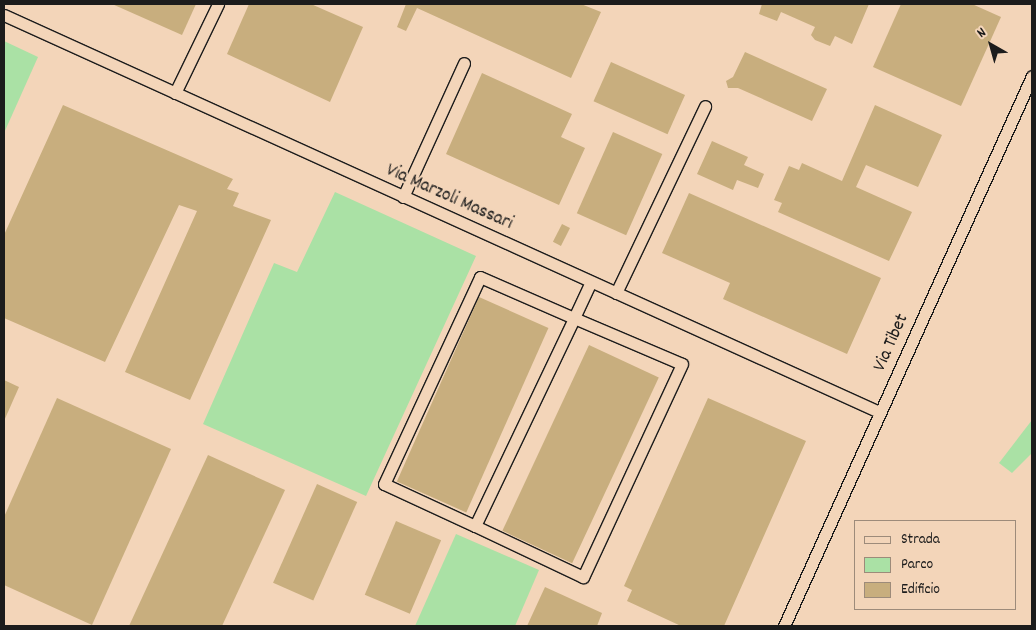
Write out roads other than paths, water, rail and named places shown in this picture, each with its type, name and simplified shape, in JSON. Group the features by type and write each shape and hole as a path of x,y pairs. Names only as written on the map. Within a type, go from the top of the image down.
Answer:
{"street":[{"path":"175,93 218,4"},
{"name":"Via Marzoli Massari","path":"4,15 879,412"},
{"path":"404,197 464,63"},
{"name":"Via Tibet","path":"784,626 1032,76"},
{"path":"616,293 705,106"},
{"path":"480,277 682,364 583,577 475,526 384,484 480,277"},
{"path":"475,526 592,282"}]}
